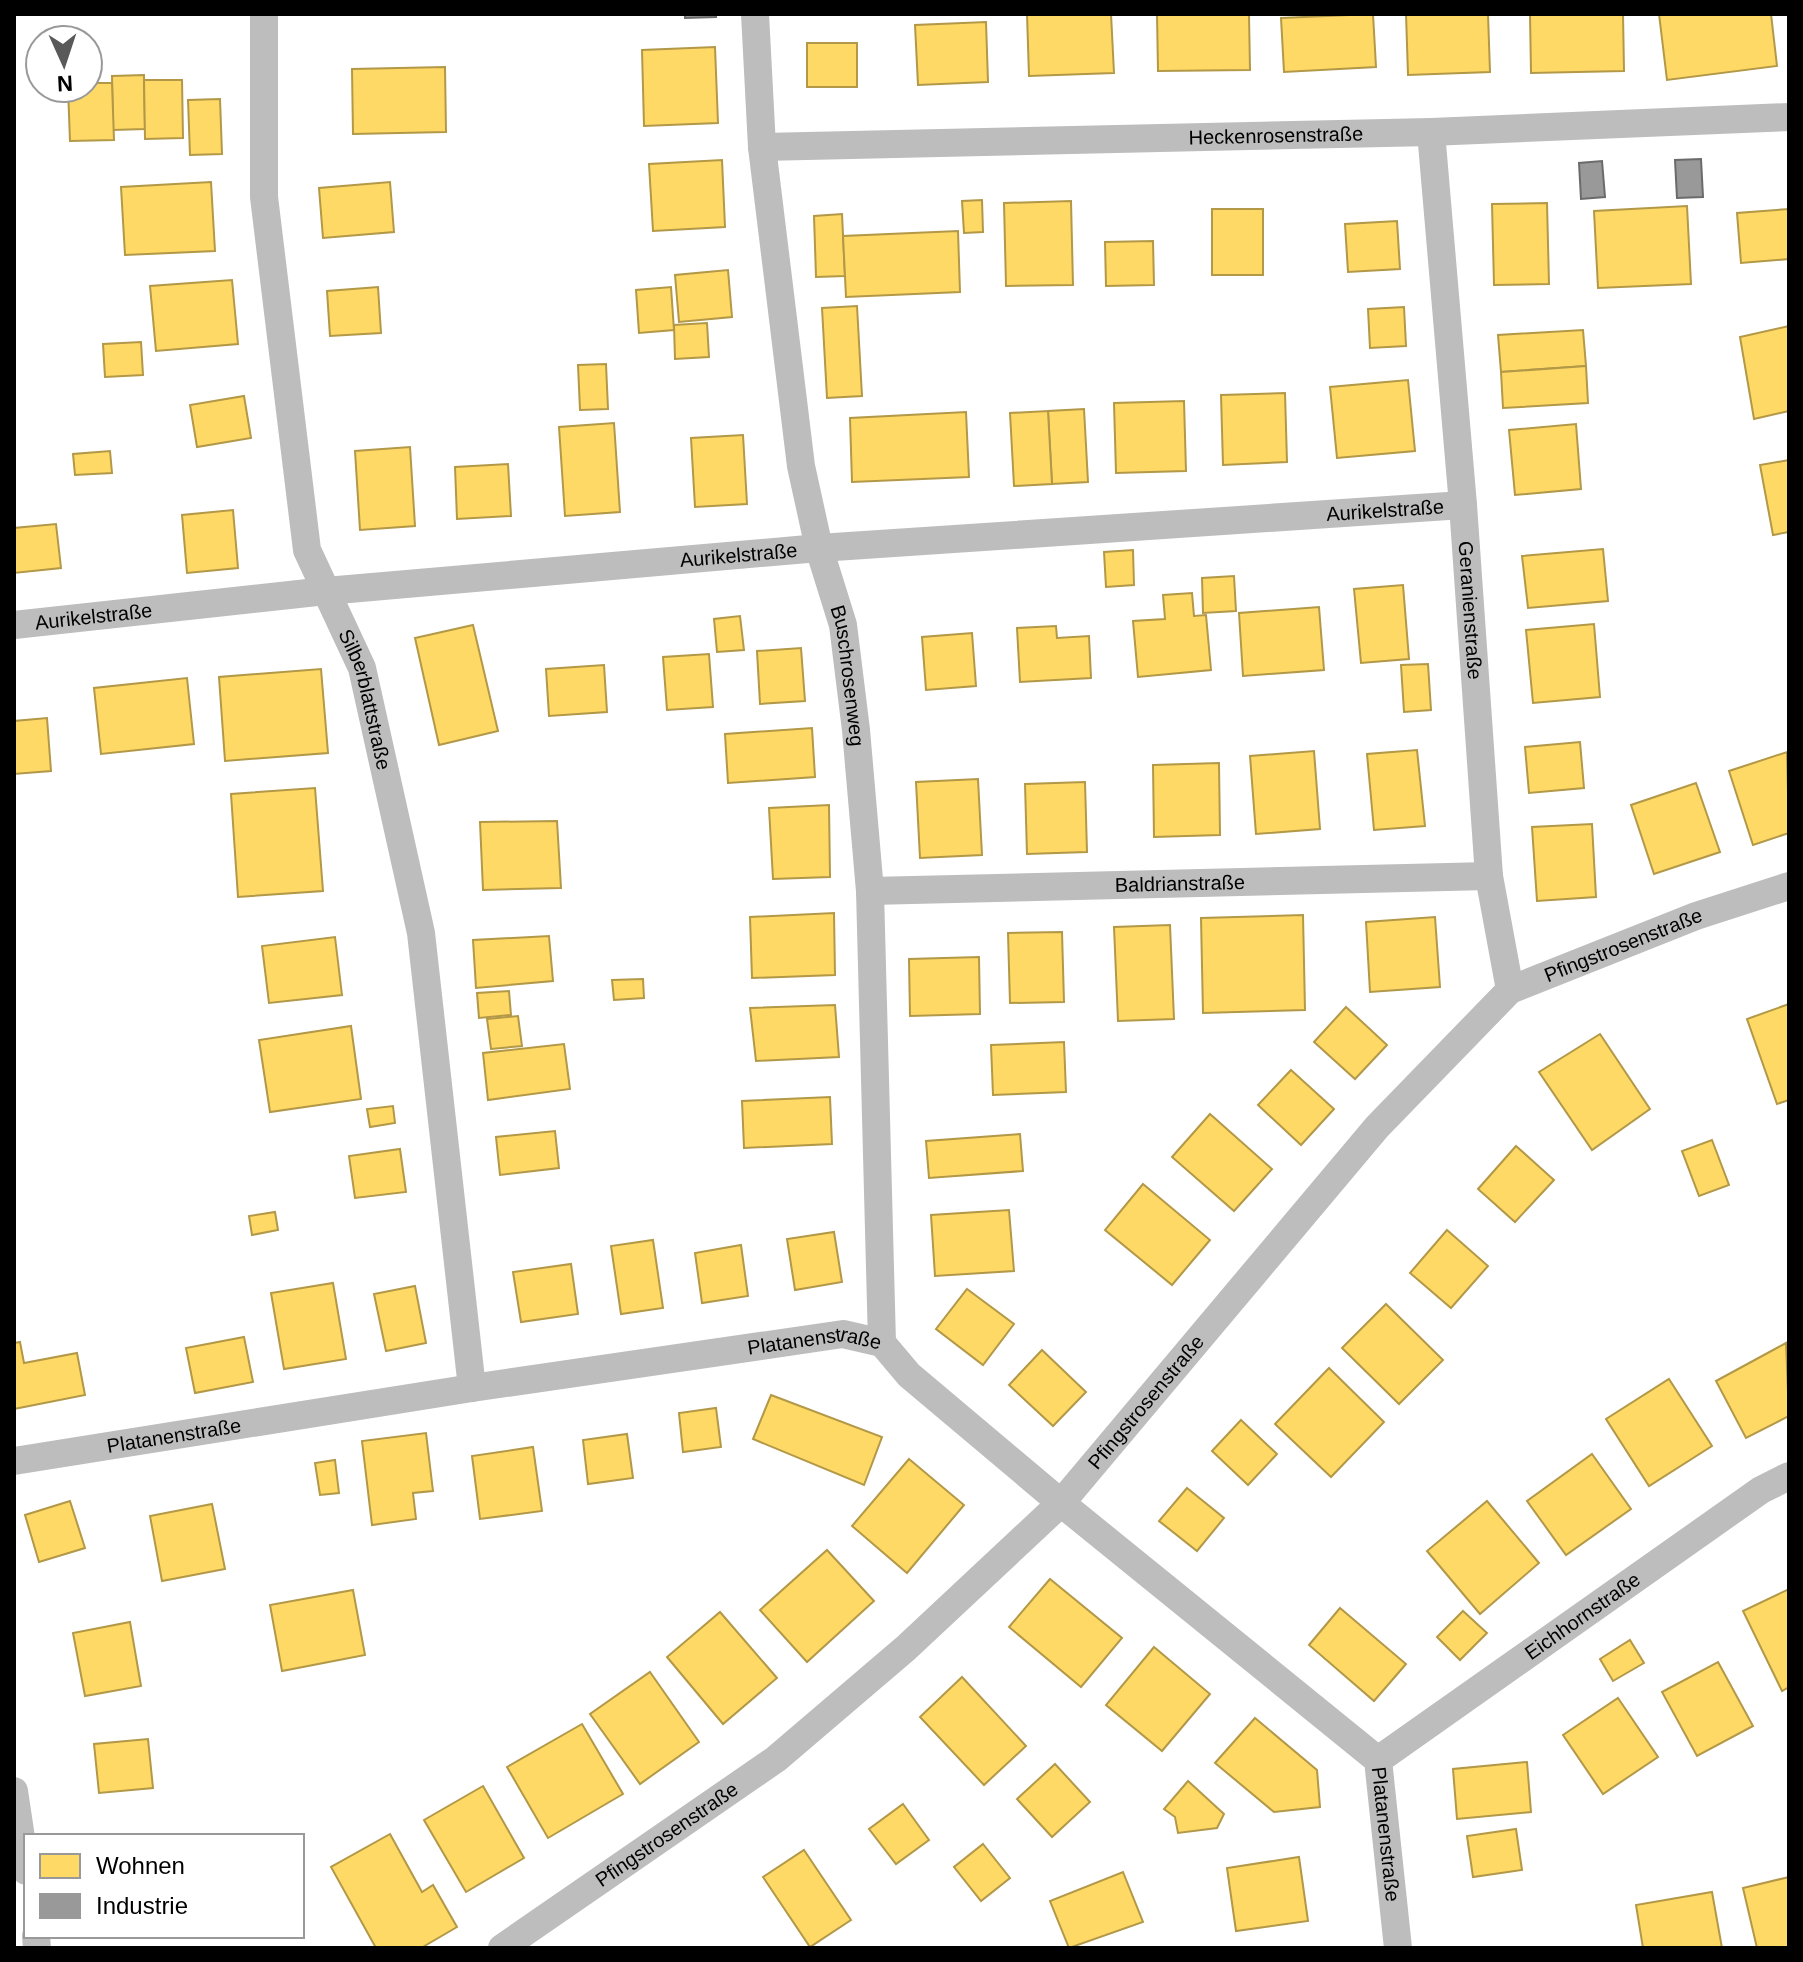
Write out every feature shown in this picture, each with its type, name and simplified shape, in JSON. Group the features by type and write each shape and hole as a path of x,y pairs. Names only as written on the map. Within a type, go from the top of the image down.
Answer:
{"street":[{"name":"Silberblattstraße","path":"264,14 264,197 307,550 362,668 421,933 472,1388"},
{"name":"Buschrosenweg","path":"755,14 762,147 801,466 819,548 843,625 870,891 882,1343"},
{"name":"Heckenrosenstraße","path":"762,147 1431,132 1789,117"},
{"name":"Geranienstraße","path":"1431,132 1463,505 1489,876 1510,990"},
{"name":"Aurikelstraße","path":"14,625 326,591 819,548 1463,505"},
{"name":"Baldrianstraße","path":"870,891 1489,876"},
{"name":"Pfingstrosenstraße","path":"502,1948 776,1759 906,1648 1061,1503 1377,1127 1510,990 1696,916 1789,886"},
{"name":"Platanenstraße","path":"14,1461 472,1388 843,1334 882,1343 909,1375 1061,1503 1378,1760 1398,1948"},
{"name":"Eichhornstraße","path":"1378,1760 1761,1490 1789,1476"},
{"path":"14,1791 24,1858"}],"building: Wohnen":[{"path":"1027,14 1111,14 1114,73 1029,76"},
{"path":"1157,14 1249,14 1250,70 1158,71"},
{"path":"1373,14 1376,67 1284,72 1281,18"},
{"path":"1406,14 1488,14 1490,72 1408,75"},
{"path":"1530,14 1623,14 1624,71 1531,73"},
{"path":"1659,14 1771,14 1777,66 1667,80"},
{"path":"986,22 988,82 918,85 915,25"},
{"path":"807,43 857,43 857,87 807,87"},
{"path":"715,47 718,123 644,126 642,50"},
{"path":"445,67 446,132 353,134 352,69"},
{"path":"144,75 145,129 113,130 112,76"},
{"path":"144,80 182,80 183,138 145,139"},
{"path":"104,83 112,83 114,140 70,141 69,104 104,104"},
{"path":"220,99 222,154 190,155 188,100"},
{"path":"722,160 725,227 653,231 649,164"},
{"path":"211,182 215,251 125,255 121,187"},
{"path":"390,182 394,232 323,238 319,188"},
{"path":"982,200 983,232 964,233 962,201"},
{"path":"1071,201 1073,285 1006,286 1004,203"},
{"path":"1547,203 1549,284 1494,285 1492,204"},
{"path":"1687,206 1691,284 1598,288 1594,211"},
{"path":"1212,209 1263,209 1263,275 1212,275"},
{"path":"1789,209 1789,259 1741,263 1737,213"},
{"path":"842,214 845,276 816,277 814,216"},
{"path":"1397,221 1400,269 1348,272 1345,224"},
{"path":"958,231 960,292 846,297 843,236"},
{"path":"1153,241 1154,285 1106,286 1105,242"},
{"path":"728,270 732,317 679,322 675,275"},
{"path":"232,280 238,344 156,351 150,286"},
{"path":"378,287 381,333 330,336 327,291"},
{"path":"671,287 674,330 639,333 636,290"},
{"path":"857,306 862,396 827,398 822,308"},
{"path":"1404,307 1406,346 1370,348 1368,309"},
{"path":"707,323 709,357 675,359 674,325"},
{"path":"1789,326 1789,411 1754,419 1740,337"},
{"path":"1583,330 1586,366 1501,372 1498,335"},
{"path":"141,342 143,375 105,377 103,344"},
{"path":"606,364 608,409 580,410 578,365"},
{"path":"1586,366 1588,403 1503,408 1501,372"},
{"path":"1408,380 1415,451 1337,458 1330,387"},
{"path":"1285,393 1287,462 1223,465 1221,395"},
{"path":"244,396 251,438 197,447 190,405"},
{"path":"1184,401 1186,471 1116,473 1114,403"},
{"path":"1084,409 1088,482 1052,484 1048,411"},
{"path":"1048,411 1052,484 1014,486 1010,413"},
{"path":"966,412 969,477 852,482 850,418"},
{"path":"614,423 620,512 565,516 559,427"},
{"path":"1576,424 1581,489 1515,495 1509,430"},
{"path":"743,435 747,504 695,507 691,438"},
{"path":"410,447 415,526 360,530 355,451"},
{"path":"110,451 112,473 75,475 73,454"},
{"path":"1789,460 1789,532 1773,535 1760,465"},
{"path":"508,464 511,516 457,519 455,467"},
{"path":"233,510 238,568 187,573 182,515"},
{"path":"56,524 61,568 14,573 14,528"},
{"path":"1603,549 1608,601 1528,608 1522,556"},
{"path":"1133,550 1134,585 1106,587 1104,552"},
{"path":"1234,576 1236,611 1203,613 1202,578"},
{"path":"1403,585 1409,659 1361,663 1354,589"},
{"path":"1192,593 1194,616 1206,615 1211,670 1138,677 1133,621 1165,619 1163,595"},
{"path":"1319,607 1324,670 1243,676 1239,613"},
{"path":"740,616 744,650 717,652 714,619"},
{"path":"1594,624 1600,697 1533,703 1526,630"},
{"path":"473,625 498,731 439,745 415,638"},
{"path":"1056,626 1057,638 1089,636 1091,678 1020,682 1017,628"},
{"path":"972,633 976,686 926,690 922,637"},
{"path":"801,648 805,701 760,704 757,651"},
{"path":"709,654 713,707 667,710 663,657"},
{"path":"1428,664 1431,710 1404,712 1401,665"},
{"path":"604,665 607,712 549,716 546,669"},
{"path":"321,669 328,753 225,761 219,677"},
{"path":"187,678 194,744 101,754 94,688"},
{"path":"47,718 51,771 14,774 14,721"},
{"path":"812,728 815,777 728,783 725,734"},
{"path":"1580,742 1584,788 1529,793 1525,747"},
{"path":"1417,750 1425,826 1374,830 1367,754"},
{"path":"1314,751 1320,829 1256,834 1250,756"},
{"path":"1787,752 1789,833 1753,845 1729,771"},
{"path":"1219,763 1220,835 1154,837 1153,765"},
{"path":"978,779 982,855 920,858 916,782"},
{"path":"1085,782 1087,852 1027,854 1025,784"},
{"path":"1696,783 1720,852 1654,874 1631,805"},
{"path":"315,788 323,891 238,897 231,794"},
{"path":"829,805 830,877 773,879 769,808"},
{"path":"557,821 561,888 483,890 480,822"},
{"path":"1592,824 1596,897 1537,901 1532,827"},
{"path":"834,913 835,975 752,978 750,917"},
{"path":"1303,915 1305,1010 1203,1013 1201,918"},
{"path":"1435,917 1440,987 1370,992 1366,922"},
{"path":"1170,925 1174,1019 1118,1021 1114,927"},
{"path":"1062,932 1064,1002 1010,1003 1008,933"},
{"path":"549,936 553,981 476,988 473,940"},
{"path":"335,937 342,995 269,1003 262,946"},
{"path":"979,957 980,1014 910,1016 909,959"},
{"path":"643,979 644,998 614,1000 612,980"},
{"path":"509,991 511,1015 479,1018 477,993"},
{"path":"1789,1004 1789,1100 1777,1104 1747,1019"},
{"path":"835,1005 839,1057 756,1061 750,1008"},
{"path":"1346,1007 1387,1045 1355,1079 1314,1042"},
{"path":"518,1016 522,1046 491,1049 487,1019"},
{"path":"351,1026 361,1099 270,1112 259,1040"},
{"path":"1600,1034 1650,1109 1592,1150 1539,1072"},
{"path":"1064,1042 1066,1092 993,1095 991,1045"},
{"path":"564,1044 570,1089 488,1100 483,1053"},
{"path":"1291,1070 1334,1109 1301,1145 1258,1105"},
{"path":"830,1097 832,1144 744,1148 742,1101"},
{"path":"393,1106 395,1123 370,1127 367,1109"},
{"path":"1210,1114 1272,1169 1234,1211 1172,1157"},
{"path":"555,1131 559,1168 500,1175 496,1137"},
{"path":"1020,1134 1023,1171 929,1178 926,1141"},
{"path":"1712,1140 1729,1185 1699,1196 1682,1151"},
{"path":"1516,1146 1554,1180 1515,1222 1478,1189"},
{"path":"400,1149 406,1192 355,1198 349,1156"},
{"path":"1143,1184 1210,1240 1172,1285 1105,1230"},
{"path":"1009,1210 1014,1271 935,1276 931,1215"},
{"path":"275,1212 278,1230 252,1235 249,1216"},
{"path":"1447,1230 1488,1266 1451,1308 1410,1273"},
{"path":"834,1232 842,1282 795,1290 787,1239"},
{"path":"653,1240 663,1308 621,1314 611,1246"},
{"path":"741,1245 748,1296 702,1303 695,1253"},
{"path":"571,1264 578,1314 521,1322 513,1272"},
{"path":"333,1283 346,1359 284,1369 271,1293"},
{"path":"415,1286 426,1343 386,1351 374,1294"},
{"path":"967,1289 1014,1324 983,1365 936,1329"},
{"path":"1386,1304 1443,1360 1399,1404 1342,1348"},
{"path":"244,1337 253,1382 195,1393 186,1348"},
{"path":"20,1342 24,1363 77,1353 85,1395 14,1409 14,1343"},
{"path":"1786,1343 1789,1416 1746,1438 1716,1381"},
{"path":"1042,1350 1086,1392 1053,1426 1009,1385"},
{"path":"1329,1368 1384,1422 1331,1477 1275,1424"},
{"path":"1669,1379 1712,1446 1649,1486 1606,1419"},
{"path":"771,1395 882,1437 864,1485 753,1439"},
{"path":"716,1408 721,1447 683,1452 679,1413"},
{"path":"1241,1420 1277,1454 1248,1485 1212,1451"},
{"path":"426,1433 433,1491 413,1493 416,1519 372,1525 362,1441"},
{"path":"627,1434 633,1478 588,1484 583,1440"},
{"path":"533,1447 542,1511 480,1519 472,1456"},
{"path":"1592,1454 1631,1509 1566,1555 1527,1501"},
{"path":"909,1459 964,1505 907,1573 852,1526"},
{"path":"335,1460 339,1493 320,1495 315,1463"},
{"path":"1187,1488 1224,1518 1197,1551 1159,1521"},
{"path":"70,1501 85,1548 39,1562 25,1515"},
{"path":"1487,1501 1539,1563 1480,1614 1427,1551"},
{"path":"212,1504 225,1569 162,1581 150,1516"},
{"path":"827,1550 874,1601 807,1662 760,1610"},
{"path":"1050,1579 1122,1638 1081,1687 1009,1627"},
{"path":"1789,1589 1789,1687 1782,1691 1743,1611"},
{"path":"353,1590 365,1655 282,1671 270,1605"},
{"path":"1340,1608 1406,1664 1374,1701 1309,1645"},
{"path":"1463,1611 1487,1633 1460,1660 1437,1637"},
{"path":"720,1612 777,1678 723,1724 667,1657"},
{"path":"130,1622 141,1686 85,1696 73,1633"},
{"path":"1630,1640 1644,1663 1613,1681 1600,1659"},
{"path":"1154,1647 1210,1694 1162,1751 1106,1705"},
{"path":"1718,1662 1753,1726 1697,1756 1662,1692"},
{"path":"650,1672 699,1742 640,1784 590,1714"},
{"path":"962,1677 1026,1746 984,1785 920,1717"},
{"path":"1618,1698 1658,1757 1603,1794 1563,1735"},
{"path":"1255,1718 1317,1770 1320,1807 1274,1812 1215,1763"},
{"path":"582,1724 623,1794 548,1838 507,1767"},
{"path":"148,1739 153,1788 99,1793 94,1744"},
{"path":"1527,1762 1531,1812 1457,1819 1453,1769"},
{"path":"1055,1764 1090,1802 1052,1837 1017,1799"},
{"path":"1188,1781 1224,1814 1217,1828 1178,1833 1175,1817 1164,1809"},
{"path":"483,1786 524,1858 466,1892 424,1820"},
{"path":"903,1804 929,1840 896,1864 869,1829"},
{"path":"1516,1829 1522,1870 1473,1877 1467,1836"},
{"path":"390,1834 422,1892 433,1885 457,1927 421,1948 376,1948 331,1867"},
{"path":"983,1844 1010,1878 981,1901 954,1867"},
{"path":"804,1850 851,1920 810,1947 763,1877"},
{"path":"1299,1857 1308,1921 1236,1931 1227,1868"},
{"path":"1123,1872 1143,1922 1069,1948 1050,1901"},
{"path":"1789,1877 1789,1948 1757,1948 1743,1888"},
{"path":"1712,1892 1722,1948 1643,1948 1636,1905"}],"building: Industrie":[{"path":"685,14 716,14 716,17 685,18"},
{"path":"1701,159 1703,197 1677,198 1675,160"},
{"path":"1602,161 1605,197 1581,199 1579,163"}]}
